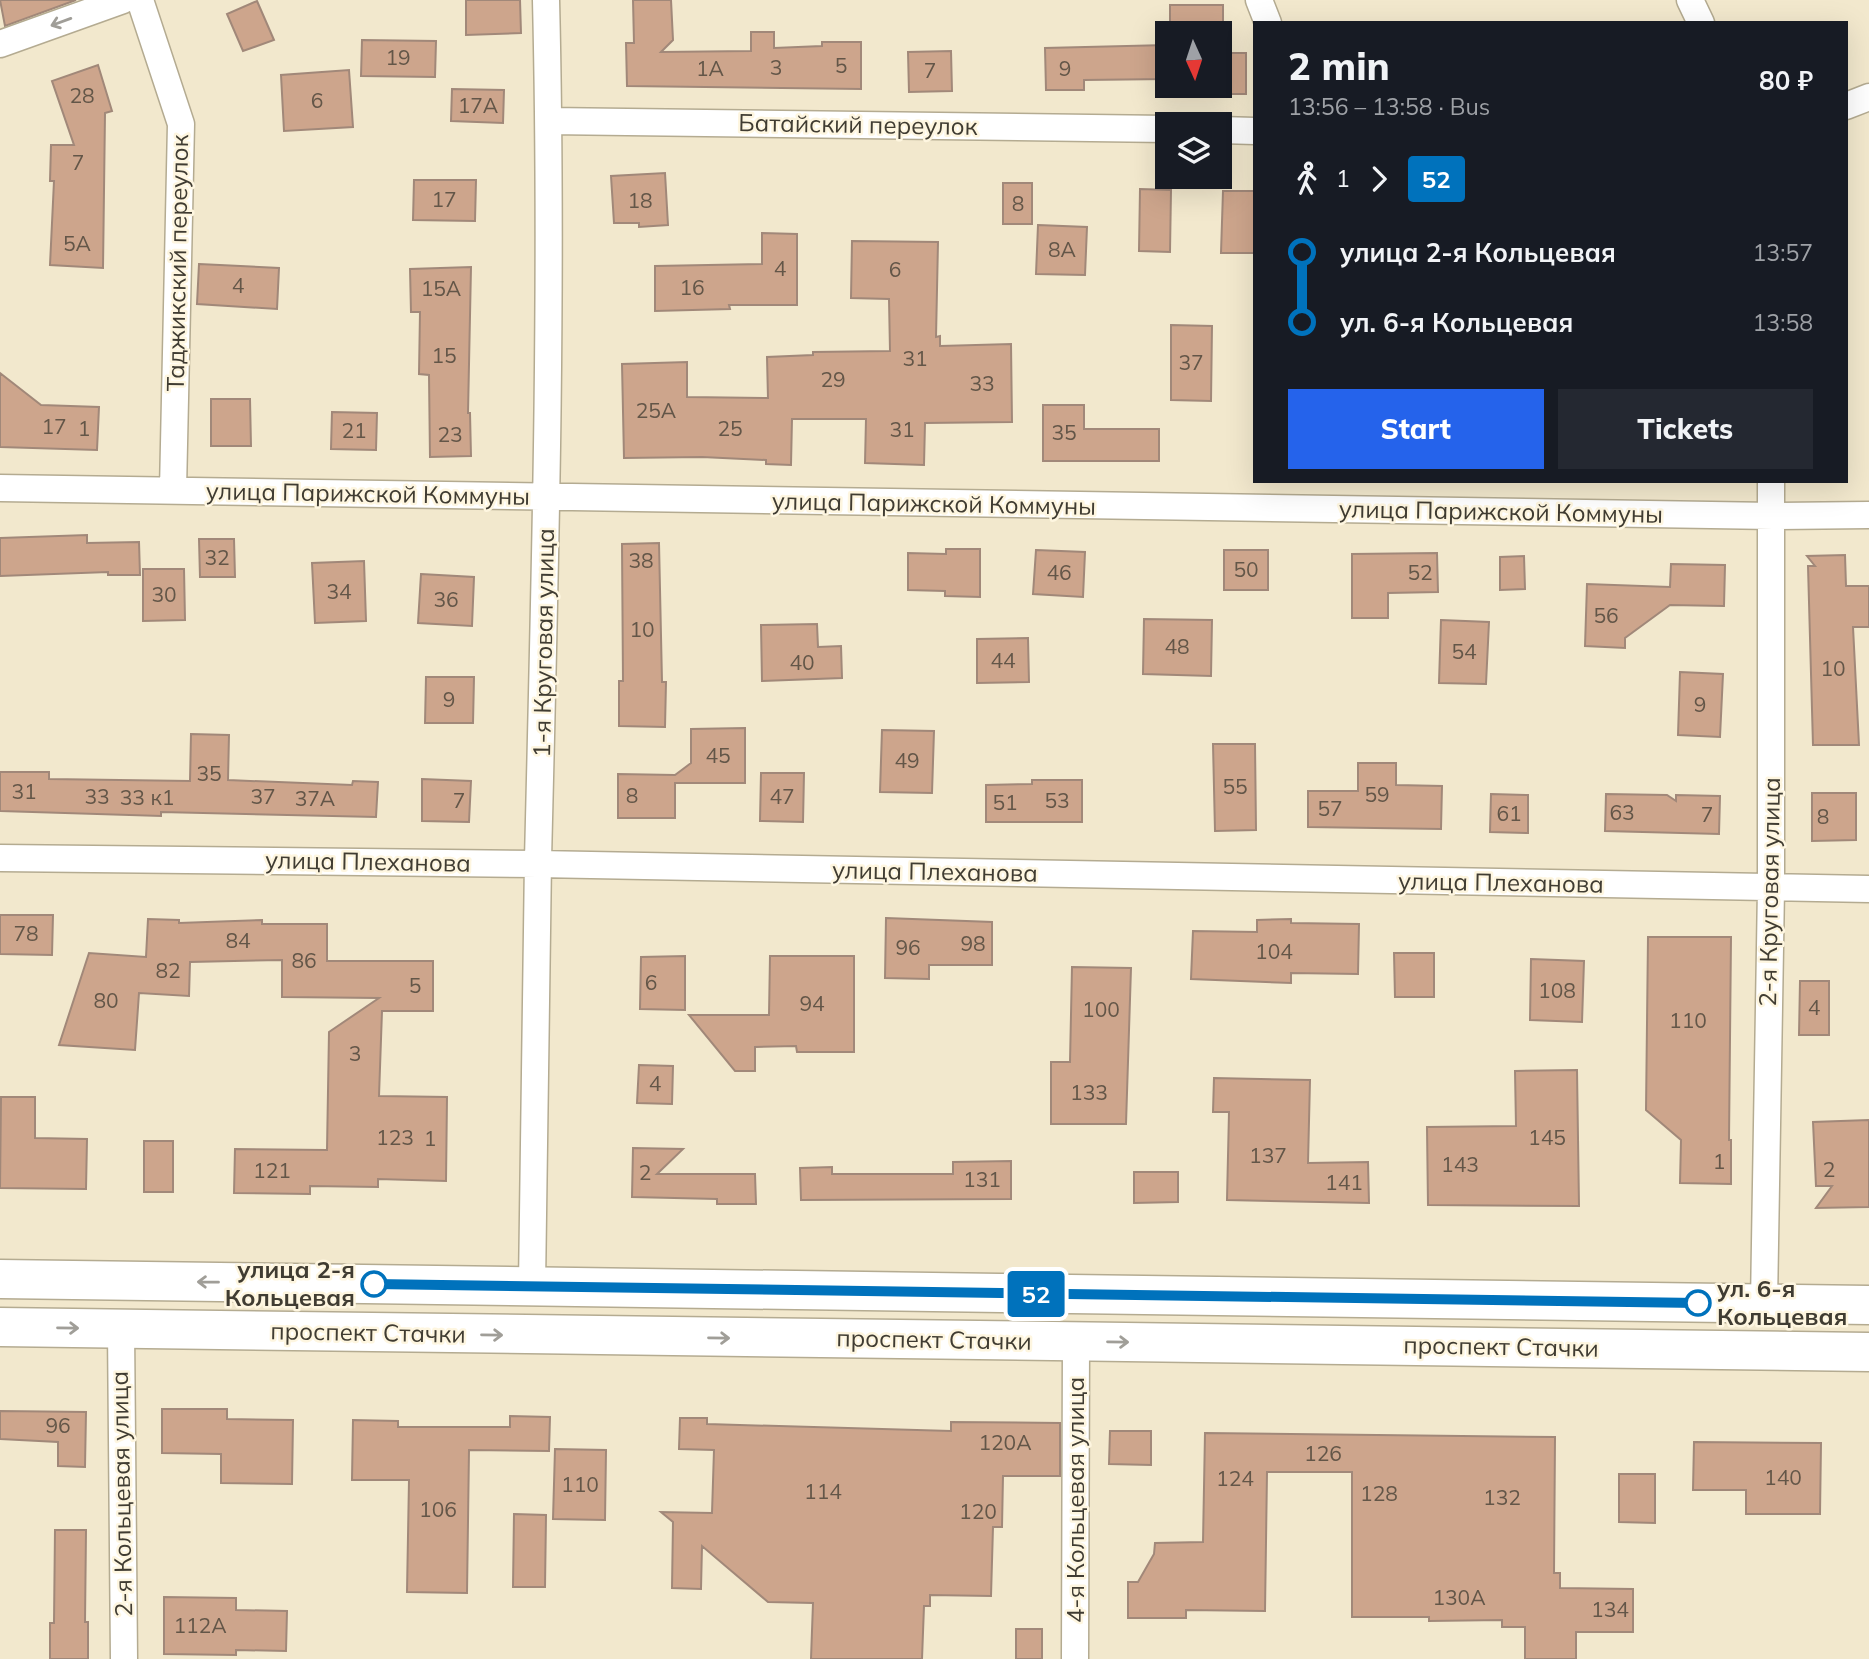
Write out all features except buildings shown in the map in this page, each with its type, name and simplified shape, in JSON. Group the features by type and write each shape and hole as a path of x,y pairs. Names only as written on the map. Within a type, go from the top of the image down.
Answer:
{"main road":[{"name":"проспект Стачки","path":"0,1279 1869,1305"},
{"name":"проспект Стачки","path":"0,1327 1869,1352"}],"street":[{"path":"0,44 122,0"},
{"name":"Таджикский переулок","path":"140,0 181,124 173,490"},
{"name":"1-я Круговая улица","path":"533,1286 538,864 548,498 549,121 546,0"},
{"path":"1259,0 1267,21"},
{"path":"1690,0 1700,21"},
{"path":"1848,105 1869,97"},
{"name":"Батайский переулок","path":"549,121 1155,130"},
{"path":"1232,130 1253,131"},
{"name":"2-я Круговая улица","path":"1764,1303 1771,888 1771,483"},
{"name":"улица Парижской Коммуны","path":"0,488 1773,516 1869,515"},
{"name":"улица Плеханова","path":"0,859 538,864 1869,890"},
{"name":"2-я Кольцевая улица","path":"121,1329 124,1659"},
{"name":"4-я Кольцевая улица","path":"1075,1659 1076,1342"}],"bus line":[{"name":"52","path":"374,1284 1698,1303"}],"place":[{"name":"улица 2-я Кольцевая","path":"374,1284"},
{"name":"ул. 6-я Кольцевая","path":"1698,1303"}]}
